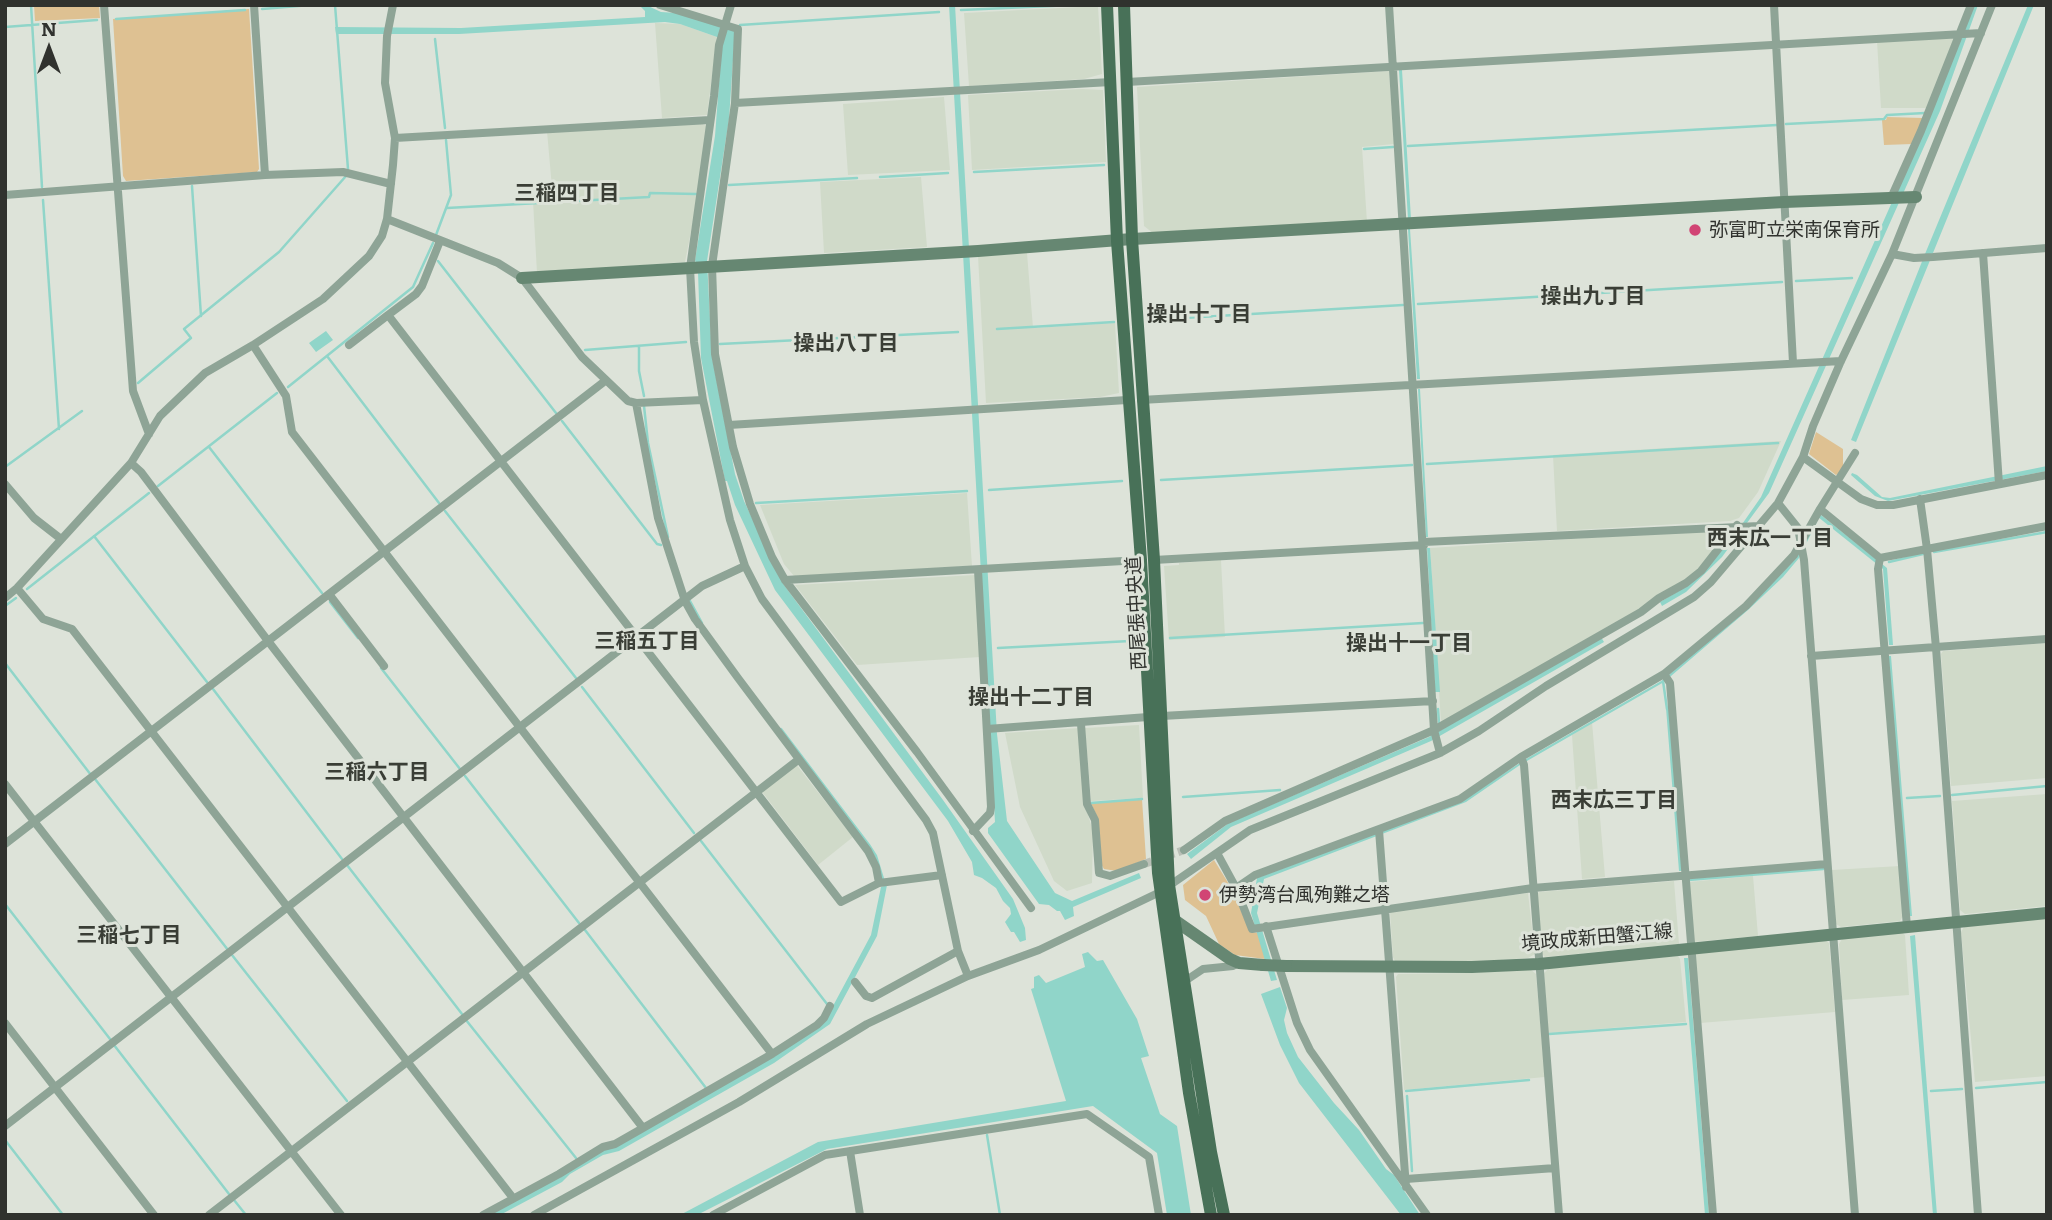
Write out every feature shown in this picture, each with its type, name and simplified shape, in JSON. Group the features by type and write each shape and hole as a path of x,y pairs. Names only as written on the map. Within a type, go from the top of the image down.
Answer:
{"main road":[{"name":"西尾張中央道","path":"1107,5 1117,241 1128,401 1147,560"},
{"name":"西尾張中央道","path":"1124,5 1132,239 1165,889 1185,981 1207,1128 1224,1215"},
{"name":"西尾張中央道","path":"1170,916 1189,1093 1211,1215"}],"street":[{"path":"104,5 132,391 149,434"},
{"path":"254,5 265,175"},
{"path":"5,598 131,463 160,416 205,373 323,299 369,256 382,236 391,184 395,138 385,83 387,36 393,5"},
{"path":"660,5 738,29 735,103 711,266 715,354 729,425 750,504 785,580 917,752 1031,908"},
{"path":"731,5 723,24 719,45 692,267 694,342 703,400 730,520 745,566 762,598 933,833 958,951 968,976"},
{"path":"1389,5 1434,730 1440,753"},
{"path":"1774,5 1793,363"},
{"path":"534,1215 739,1102 867,1024 968,976 1039,950 1165,889 1250,830 1440,753 1479,732 1679,595 1711,582 1778,503 1803,457 1813,426 1841,361 1892,254 1903,197 1970,5"},
{"path":"1903,197 1992,5"},
{"path":"1127,82 1981,33"},
{"path":"735,103 1111,82"},
{"path":"395,138 710,120"},
{"path":"5,195 265,175 343,172 391,184"},
{"path":"522,278 978,251 1132,239 1903,197"},
{"path":"387,219 498,263 522,278 561,332 605,381 628,401 636,403 703,400"},
{"path":"349,345 416,294 422,286 440,241"},
{"path":"1892,254 1933,257 2047,248"},
{"path":"1983,253 1999,484"},
{"path":"388,315 841,902 879,883 942,875"},
{"path":"253,345 286,396 292,432 772,1054"},
{"path":"1141,400 1841,361"},
{"path":"5,844 605,381"},
{"path":"729,425 1128,401"},
{"path":"636,403 659,518 685,601 695,619 797,760 868,851 876,867 879,883"},
{"path":"1236,888 1255,876 1380,833 1460,799 1664,674 1746,606 1802,548 1820,509 1854,453"},
{"path":"1803,457 1871,504 1893,505 2047,475"},
{"path":"131,463 141,472 643,1128"},
{"path":"5,484 34,518 61,539"},
{"path":"1920,499 1936,648 1978,1215"},
{"path":"1778,503 1798,528 1802,548 1856,1215"},
{"path":"1820,509 1880,558"},
{"path":"785,580 998,570 1737,525 1759,526"},
{"path":"1184,850 1225,821 1434,730 1641,612 1658,598 1679,595 1737,525"},
{"path":"1880,558 2047,526"},
{"path":"1880,558 1878,569 1907,927"},
{"path":"5,1126 702,586 745,566"},
{"path":"974,831 990,813 991,807 978,570"},
{"path":"17,588 43,620 72,629 513,1198"},
{"path":"329,594 384,666"},
{"path":"1811,656 2047,639"},
{"path":"1664,674 1670,683 1713,1215"},
{"path":"988,729 1433,701"},
{"path":"1081,723 1087,804 1095,820 1099,873 1111,876 1144,864"},
{"path":"209,1215 797,760"},
{"path":"1522,761 1559,1215"},
{"path":"5,784 341,1215"},
{"path":"1380,833 1406,1183"},
{"path":"1217,853 1236,888 1252,929 1533,888 1827,864"},
{"name":"境政成新田蟹江線","path":"1170,916 1230,959 1240,963 1391,968 1539,964 2047,913"},
{"path":"1266,926 1297,1023 1310,1050 1427,1215"},
{"path":"855,982 866,996 872,998 958,951"},
{"path":"1185,981 1203,969 1240,963"},
{"path":"483,1215 603,1147 615,1144 772,1054 817,1026 830,1006"},
{"path":"5,1023 154,1215"},
{"path":"713,1215 825,1155 1087,1114 1149,1157 1159,1215"},
{"path":"850,1151 860,1215"},
{"path":"1406,1183 1555,1168"}],"shaded area":[{"path":"34,5 99,5 100,18 35,21"},
{"path":"1098,6 1102,74 1084,79 969,86 964,13"},
{"path":"249,9 259,169 257,172 126,181 123,176 113,19"},
{"path":"655,23 680,24 717,37 707,115 662,118"},
{"path":"1952,38 1954,41 1926,108 1881,108 1877,41"},
{"path":"1389,71 1394,144 1362,147 1367,222 1153,233 1144,226 1137,87"},
{"path":"1103,90 1106,162 972,170 968,95"},
{"path":"944,97 950,170 848,175 843,104"},
{"path":"1887,117 1923,118 1912,144 1884,145 1882,120"},
{"path":"702,124 707,126 698,196 685,262 537,273 533,201 553,199 547,131"},
{"path":"921,177 927,247 824,253 820,182"},
{"path":"1027,253 1033,328 1115,323 1119,393 1100,397 986,403 978,256"},
{"path":"1816,432 1843,449 1843,470 1836,475 1809,454"},
{"path":"1781,441 1758,492 1739,518 1730,521 1557,531 1553,455"},
{"path":"967,493 972,566 794,576 784,564 760,505"},
{"path":"1728,529 1730,533 1701,568 1684,582 1658,594 1641,608 1441,722 1430,548"},
{"path":"1221,560 1225,637 1169,640 1164,566"},
{"path":"975,575 980,657 857,665 795,585"},
{"path":"2047,643 2047,778 1951,786 1941,654 1943,651"},
{"path":"1592,722 1605,877 1582,879 1572,735"},
{"path":"1139,725 1143,798 1091,801 1085,728"},
{"path":"1079,728 1084,802 1093,831 1092,883 1067,891 1054,881 1020,807 1005,733"},
{"path":"796,764 853,837 818,865 763,793 763,789"},
{"path":"2047,794 2047,906 1965,914 1960,910 1952,801"},
{"path":"1142,799 1146,859 1117,871 1104,869 1101,864 1098,819 1091,803"},
{"path":"1214,860 1232,889 1250,932 1259,933 1265,959 1235,955 1219,944 1206,916 1185,900 1183,885"},
{"path":"1900,866 1903,916 1900,921 1841,927 1836,924 1832,870"},
{"path":"1753,876 1758,936 1693,942 1689,882"},
{"path":"1674,881 1679,944 1545,957 1542,954 1539,892"},
{"path":"1528,893 1535,954 1528,958 1396,963 1393,957 1390,912"},
{"path":"2047,918 2047,1076 1975,1082 1961,932 1964,927"},
{"path":"1902,932 1905,935 1909,995 1842,1000 1839,944 1842,939"},
{"path":"1825,940 1829,943 1835,1012 1700,1023 1694,956 1696,953"},
{"path":"1678,956 1686,1022 1548,1033 1544,973 1549,968"},
{"path":"1530,969 1536,974 1545,1077 1404,1090 1396,977 1398,974"}],"water":[{"path":"639,5 646,5 661,12 677,13 735,31 729,119 707,261 712,357 735,474 744,501 784,585 1013,899 1025,928 1026,940 1020,942 1014,932 1011,932 1005,922 1011,914 1010,908 996,888 974,875 972,862 948,821 775,590 725,481 701,358 698,272 695,260 715,136 722,44 717,37 680,24 665,22 459,34 336,34 335,27 461,28 645,17 645,11"},
{"path":"949,5 955,5 997,734 1007,821 1055,893 1072,901 1139,873 1141,878 1073,907 1074,916 1065,920 1060,911 1049,905 1039,904 988,833 988,828 995,822"},
{"path":"1974,5 1978,5 1940,111 1769,493 1722,557 1686,592 1662,606 1660,602 1682,589 1738,530 1761,497 1892,202"},
{"path":"2028,5 2034,5 1856,442 1851,440 1925,254"},
{"path":"1399,70 1402,70 1411,219 1408,219"},
{"path":"1410,229 1420,379 1417,379"},
{"path":"326,331 333,340 316,352 309,343"},
{"path":"1420,389 1428,537 1426,537"},
{"path":"2047,466 2047,471 1888,501 1875,496 1851,475 1857,475 1882,497 1890,498"},
{"path":"1821,515 1887,568 1893,645 1889,645 1883,569 1818,517"},
{"path":"1817,522 1799,558 1783,577 1664,682 1520,765 1466,802 1264,879 1257,913 1277,980 1271,981 1251,913 1257,878 1460,802 1526,759 1663,680 1745,609"},
{"path":"1427,548 1430,548 1440,692 1435,692"},
{"path":"1601,637 1604,642 1431,741 1231,827 1191,859 1187,854 1229,823 1429,737"},
{"path":"1888,656 1891,656 1912,916 1908,916"},
{"path":"1666,708 1669,708 1683,871 1679,871"},
{"path":"887,885 877,936 830,1024 774,1063 619,1151 603,1155 570,1174 562,1182 500,1215 489,1215 826,1019 871,935 881,887"},
{"path":"1915,935 1937,1215 1933,1215 1910,936"},
{"path":"1088,952 1097,961 1103,960 1137,1019 1149,1056 1141,1058 1160,1114 1177,1126 1191,1215 1167,1215 1157,1153 1093,1106 827,1149 697,1215 680,1215 818,1142 1066,1101 1031,989 1034,988 1034,977 1039,975 1046,983 1085,967 1082,954"},
{"path":"1684,958 1688,958 1709,1215 1705,1215"},
{"path":"1280,987 1287,1008 1284,1020 1287,1033 1298,1057 1359,1130 1386,1169 1394,1175 1420,1215 1401,1215 1299,1083 1280,1045 1261,994"}],"waterway":[{"path":"31,5 42,187"},
{"path":"262,9 310,5"},
{"path":"335,5 348,169"},
{"path":"961,10 1073,5"},
{"path":"116,19 245,10"},
{"path":"740,25 939,12"},
{"path":"5,27 97,20"},
{"path":"435,39 445,128"},
{"path":"1786,124 1884,119 1887,115 1925,113"},
{"path":"1408,146 1777,125"},
{"path":"436,235 451,195 446,140"},
{"path":"1364,149 1393,147"},
{"path":"974,172 1104,165"},
{"path":"880,177 948,173"},
{"path":"138,383 191,338 184,329 279,252 346,176"},
{"path":"729,185 857,178"},
{"path":"192,186 201,316"},
{"path":"447,208 649,197 650,193 696,194"},
{"path":"43,200 59,429"},
{"path":"288,387 413,287 433,243"},
{"path":"438,261 556,413"},
{"path":"1796,281 1852,278"},
{"path":"1418,304 1782,282"},
{"path":"1150,320 1403,305"},
{"path":"997,329 1114,322"},
{"path":"720,344 958,332"},
{"path":"585,350 686,342"},
{"path":"639,347 639,371 644,396"},
{"path":"327,356 439,503"},
{"path":"158,486 277,393"},
{"path":"644,406 648,443 668,537"},
{"path":"5,467 82,411"},
{"path":"562,421 657,544 661,545"},
{"path":"1427,464 1778,443"},
{"path":"209,447 322,593"},
{"path":"1161,480 1412,465"},
{"path":"989,490 1122,481"},
{"path":"756,503 967,491"},
{"path":"27,589 149,493"},
{"path":"445,511 576,678"},
{"path":"1934,552 2047,532"},
{"path":"94,536 207,682"},
{"path":"1889,562 1923,554"},
{"path":"5,606 16,598"},
{"path":"690,601 702,623"},
{"path":"330,602 358,638"},
{"path":"1170,638 1423,623"},
{"path":"998,648 1130,641"},
{"path":"5,663 91,775"},
{"path":"381,668 460,769"},
{"path":"1663,681 1667,709"},
{"path":"582,687 694,833"},
{"path":"213,689 342,859"},
{"path":"1438,709 1439,723"},
{"path":"781,729 869,845 876,856 883,879"},
{"path":"465,776 579,923"},
{"path":"95,779 228,950"},
{"path":"1952,795 2047,786"},
{"path":"1183,797 1280,790"},
{"path":"1907,798 1940,796"},
{"path":"1091,803 1142,799"},
{"path":"701,841 827,1004"},
{"path":"347,865 462,1014"},
{"path":"1688,880 1823,869"},
{"path":"5,904 110,1039"},
{"path":"585,930 706,1088"},
{"path":"232,955 347,1101"},
{"path":"466,1020 576,1158"},
{"path":"1549,1034 1686,1024"},
{"path":"114,1045 229,1194"},
{"path":"1406,1091 1529,1080"},
{"path":"1976,1088 2047,1082"},
{"path":"1931,1091 1962,1089"},
{"path":"1407,1096 1412,1171"},
{"path":"987,1135 1000,1215"},
{"path":"5,1140 63,1215"},
{"path":"234,1200 246,1215"}],"tunnel":[{"path":"1144,864 1184,850"}],"place":[{"name":"弥富町立栄南保育所","path":"1695,230"},
{"name":"伊勢湾台風殉難之塔","path":"1205,895"}],"district":[{"name":"三稲四丁目","path":"567,194"},
{"name":"操出九丁目","path":"1593,297"},
{"name":"操出十丁目","path":"1199,315"},
{"name":"操出八丁目","path":"846,344"},
{"name":"西末広一丁目","path":"1770,539"},
{"name":"三稲五丁目","path":"647,642"},
{"name":"操出十一丁目","path":"1409,644"},
{"name":"操出十二丁目","path":"1031,698"},
{"name":"三稲六丁目","path":"377,773"},
{"name":"西末広三丁目","path":"1614,801"},
{"name":"三稲七丁目","path":"129,936"}]}
